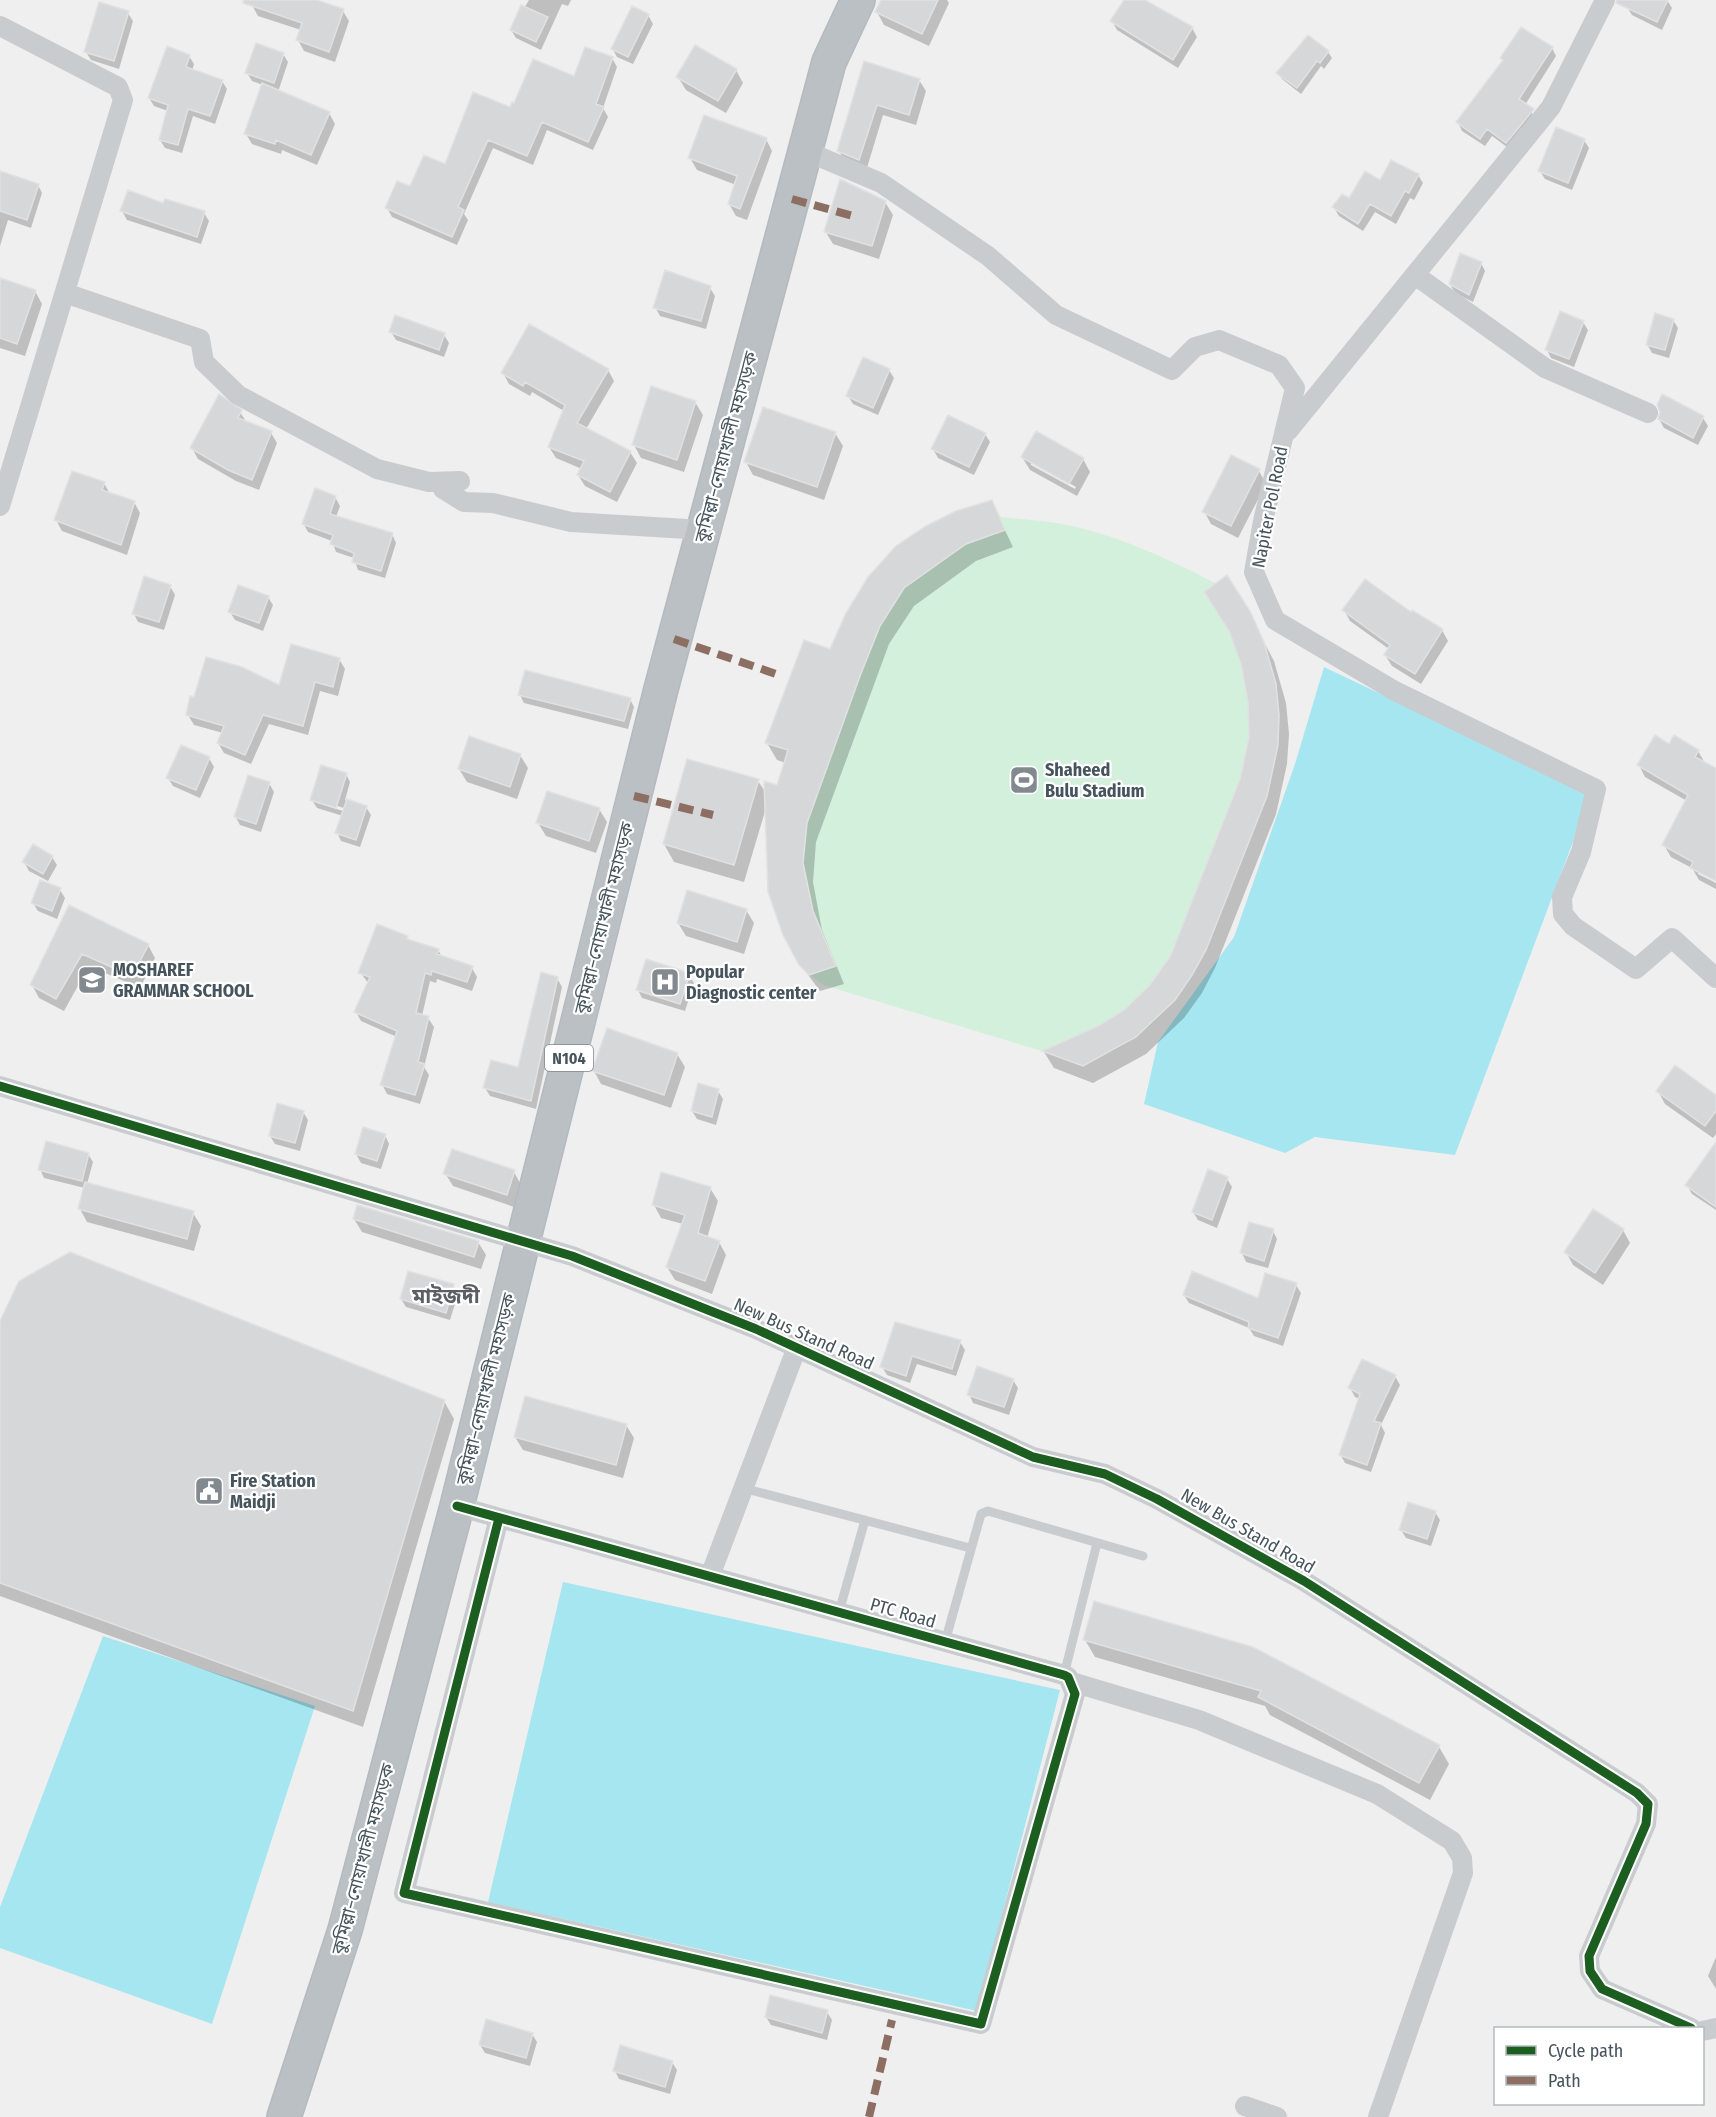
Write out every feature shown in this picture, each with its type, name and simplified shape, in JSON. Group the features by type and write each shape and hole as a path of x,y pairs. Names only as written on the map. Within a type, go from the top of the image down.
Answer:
{"highway":[{"name":"কুমিল্লা–নোয়াখালী মহাসড়ক","path":"284,2117 345,1929 457,1506 704,530 829,62 858,0"}],"street":[{"path":"1284,436 1551,107 1605,0"},
{"path":"0,26 118,87 123,100 0,506"},
{"name":"Napiter Pol Road","path":"806,151 881,183 988,256 1056,315 1172,370 1195,347 1219,340 1279,365 1295,388 1254,572 1275,620 1395,691 1596,789 1581,852 1562,897 1563,914 1573,926 1636,969 1672,938 1716,978"},
{"path":"1415,274 1545,368 1648,413"},
{"path":"65,293 200,339 204,362 238,395 377,469 429,482 460,481 443,489 464,502 493,503 571,522 704,530"},
{"name":"New Bus Stand Road","path":"0,1086 523,1240 583,1260 797,1347 1033,1456 1105,1474 1157,1499 1304,1581 1637,1793 1648,1804 1646,1824 1588,1956 1590,1971 1602,1989 1689,2027"},
{"path":"710,1576 797,1347"},
{"name":"PTC Road","path":"457,1506 945,1642 1199,1720 1377,1794 1452,1841 1462,1857 1463,1873 1378,2117"},
{"path":"499,1518 404,1893 981,2024 1005,1948 1075,1694 1068,1678"},
{"path":"1245,2106 1277,2117"}],"lane":[{"path":"743,1488 970,1548"},
{"path":"945,1642 977,1521 981,1514 988,1511 1143,1556"},
{"path":"839,1612 865,1520"},
{"path":"1068,1678 1097,1543"}],"green space":[{"name":"Shaheed Bulu Stadium","path":"992,500 1001,517 1056,523 1117,539 1215,583 1227,575 1251,616 1273,676 1278,745 1206,950 1184,986 1157,1019 1130,1041 1083,1066 1042,1051 823,985 799,965 783,935 768,892 776,789 788,751 765,743 804,640 830,649 859,594 874,572 892,553 911,537 934,523"}],"water":[{"path":"1324,667 1591,794 1455,1155 1315,1137 1285,1153 1144,1104 1158,1042 1234,937 1295,764"},
{"path":"563,1582 1060,1690 977,2011 488,1902"},
{"path":"103,1636 315,1706 212,2024 0,1948 0,1907"}],"building":[{"path":"244,0 317,0 344,9 329,52 296,40 302,23 243,3"},
{"path":"881,0 938,0 922,34 875,12"},
{"path":"1124,0 1145,0 1193,27 1173,60 1110,21"},
{"path":"1617,0 1668,0 1657,22 1616,3"},
{"path":"99,2 129,11 114,61 84,52"},
{"path":"521,5 548,17 536,42 510,30"},
{"path":"632,6 649,14 628,57 611,49"},
{"path":"1521,27 1553,47 1519,99 1534,109 1506,143 1487,129 1480,139 1456,122 1503,60 1500,58"},
{"path":"1308,35 1329,51 1320,63 1317,61 1297,88 1276,73"},
{"path":"256,43 284,53 274,83 245,73"},
{"path":"695,45 737,69 718,101 676,77"},
{"path":"167,46 190,55 186,67 223,80 210,116 188,109 178,145 159,140 168,105 148,98"},
{"path":"585,47 613,57 596,104 604,107 588,142 542,122 527,156 488,140 458,207 464,210 452,237 385,208 397,181 410,186 424,155 445,164 473,92 510,107 512,102 514,103 533,59 574,76"},
{"path":"864,61 920,79 909,115 877,105 859,160 837,151"},
{"path":"262,83 330,112 311,155 276,140 275,144 244,134"},
{"path":"704,115 767,138 740,209 728,204 737,176 688,158"},
{"path":"1556,127 1585,139 1568,183 1538,171"},
{"path":"1391,160 1419,174 1409,193 1405,191 1391,216 1370,204 1358,224 1332,207 1342,194 1349,198 1365,171 1380,180"},
{"path":"0,171 39,184 27,220 0,211"},
{"path":"840,179 886,201 872,246 824,232"},
{"path":"128,190 163,203 165,199 205,211 197,237 120,211"},
{"path":"1460,253 1482,262 1469,295 1449,284"},
{"path":"665,270 711,286 701,321 653,308"},
{"path":"0,278 36,290 17,344 0,338"},
{"path":"1560,311 1584,321 1569,359 1545,350"},
{"path":"1655,313 1674,319 1665,350 1646,345"},
{"path":"395,315 445,333 439,350 389,332"},
{"path":"529,324 609,369 577,423 631,451 610,492 577,475 584,461 548,447 565,405 525,382 523,386 501,373"},
{"path":"863,357 890,369 873,408 846,396"},
{"path":"651,386 696,401 677,460 632,445"},
{"path":"219,394 242,410 238,418 272,431 252,480 228,470 190,448"},
{"path":"1662,394 1704,416 1693,438 1658,419 1660,412 1657,405"},
{"path":"763,407 836,432 817,487 744,462"},
{"path":"948,415 986,433 969,467 931,449"},
{"path":"1036,431 1084,458 1069,484 1021,457"},
{"path":"1231,455 1260,469 1231,526 1202,512"},
{"path":"72,471 105,482 102,490 135,501 121,545 54,520"},
{"path":"315,488 336,496 330,514 393,533 381,571 352,562 354,553 330,544 333,535 302,524"},
{"path":"992,500 1005,530 966,544 904,588 880,626 860,676 807,823 803,863 813,911 836,966 809,975 799,965 783,935 768,892 764,781 777,785 788,750 765,743 804,640 830,649 846,613 868,577 896,546 926,526 956,511"},
{"path":"1227,575 1250,611 1264,642 1276,684 1279,715 1278,745 1267,796 1206,950 1175,1000 1136,1037 1083,1066 1042,1051 1098,1026 1124,1010 1149,986 1170,957 1240,779 1249,737 1248,702 1241,664 1229,631 1204,592"},
{"path":"144,576 171,585 159,622 132,614"},
{"path":"1365,579 1411,612 1412,610 1443,629 1415,674 1384,655 1390,645 1342,610"},
{"path":"238,585 269,596 259,623 228,612"},
{"path":"291,644 340,658 333,687 315,682 303,726 263,715 245,755 217,743 224,726 186,715 190,696 194,697 206,657 242,667 279,685"},
{"path":"525,670 631,698 624,721 518,695"},
{"path":"1655,735 1669,744 1674,735 1699,750 1695,757 1716,768 1716,881 1690,868 1693,862 1662,845 1688,795 1637,765"},
{"path":"469,736 521,754 510,787 458,769"},
{"path":"181,745 210,757 196,790 166,778"},
{"path":"687,759 759,779 734,865 663,844"},
{"path":"321,765 347,773 336,808 310,800"},
{"path":"248,775 270,782 256,824 234,817"},
{"path":"547,791 600,808 589,841 536,823"},
{"path":"347,799 367,806 356,840 335,833"},
{"path":"33,844 53,856 43,874 22,862"},
{"path":"40,880 61,888 52,911 31,903"},
{"path":"687,890 747,909 737,942 677,923"},
{"path":"69,905 149,944 132,976 82,954 56,999 30,985"},
{"path":"377,924 408,936 407,939 439,949 437,954 473,966 467,982 432,971 431,975 425,973 416,1013 429,1016 418,1062 425,1064 415,1095 380,1085 397,1031 354,1012 370,977 358,973"},
{"path":"646,959 690,973 680,1004 636,990"},
{"path":"541,972 558,977 531,1101 483,1088 491,1060 518,1067"},
{"path":"607,1028 678,1053 664,1095 592,1071"},
{"path":"1675,1065 1716,1095 1716,1111 1705,1126 1656,1091"},
{"path":"698,1083 719,1089 712,1117 691,1111"},
{"path":"277,1103 304,1111 295,1143 269,1136"},
{"path":"363,1127 386,1134 377,1161 355,1154"},
{"path":"46,1141 89,1153 82,1181 38,1170"},
{"path":"1716,1142 1716,1207 1685,1185"},
{"path":"452,1149 515,1170 507,1195 443,1174"},
{"path":"1208,1169 1228,1177 1212,1220 1192,1212"},
{"path":"661,1172 711,1187 698,1233 720,1241 705,1281 666,1267 685,1215 652,1205"},
{"path":"85,1182 194,1211 187,1239 78,1209"},
{"path":"357,1205 479,1241 474,1257 353,1219"},
{"path":"1593,1209 1624,1229 1595,1273 1564,1252"},
{"path":"1249,1222 1274,1229 1264,1261 1240,1253"},
{"name":"Fire Station Maidji","path":"70,1252 445,1400 353,1711 0,1583 0,1321 19,1281"},
{"path":"408,1271 454,1284 446,1313 400,1299"},
{"path":"1192,1271 1258,1298 1265,1273 1297,1283 1278,1338 1248,1328 1249,1322 1183,1295"},
{"path":"895,1322 961,1340 952,1369 912,1356 906,1376 880,1367"},
{"path":"1362,1359 1396,1375 1374,1421 1381,1423 1367,1465 1339,1455 1360,1394 1348,1388"},
{"path":"977,1366 1014,1379 1004,1407 967,1395"},
{"path":"525,1396 627,1424 616,1465 514,1437"},
{"path":"1408,1502 1436,1511 1427,1539 1399,1530"},
{"path":"1094,1601 1253,1647 1440,1745 1419,1783 1258,1697 1261,1691 1083,1640"},
{"path":"770,1995 828,2010 822,2033 765,2017"},
{"path":"486,2019 533,2033 526,2058 479,2045"},
{"path":"620,2045 673,2061 665,2087 613,2071"}],"marked path":[{"path":"792,199 853,216"},
{"path":"674,639 779,675"},
{"path":"634,796 713,815"},
{"path":"869,2117 892,2020"}],"cycle path":[{"path":"0,1086 572,1256 756,1329 1033,1457 1105,1474 1157,1499 1304,1581 1637,1793 1648,1804 1646,1824 1589,1956 1590,1971 1602,1989 1689,2027"},
{"path":"457,1506 1068,1677 1075,1694 981,2024 404,1893 499,1518"}],"place":[{"name":"Shaheed Bulu Stadium","path":"1024,780"},
{"name":"MOSHAREF GRAMMAR SCHOOL","path":"92,980"},
{"name":"Popular Diagnostic center","path":"665,982"},
{"name":"Fire Station Maidji","path":"209,1491"}],"district":[{"name":"মাইজদী","path":"446,1296"}]}
